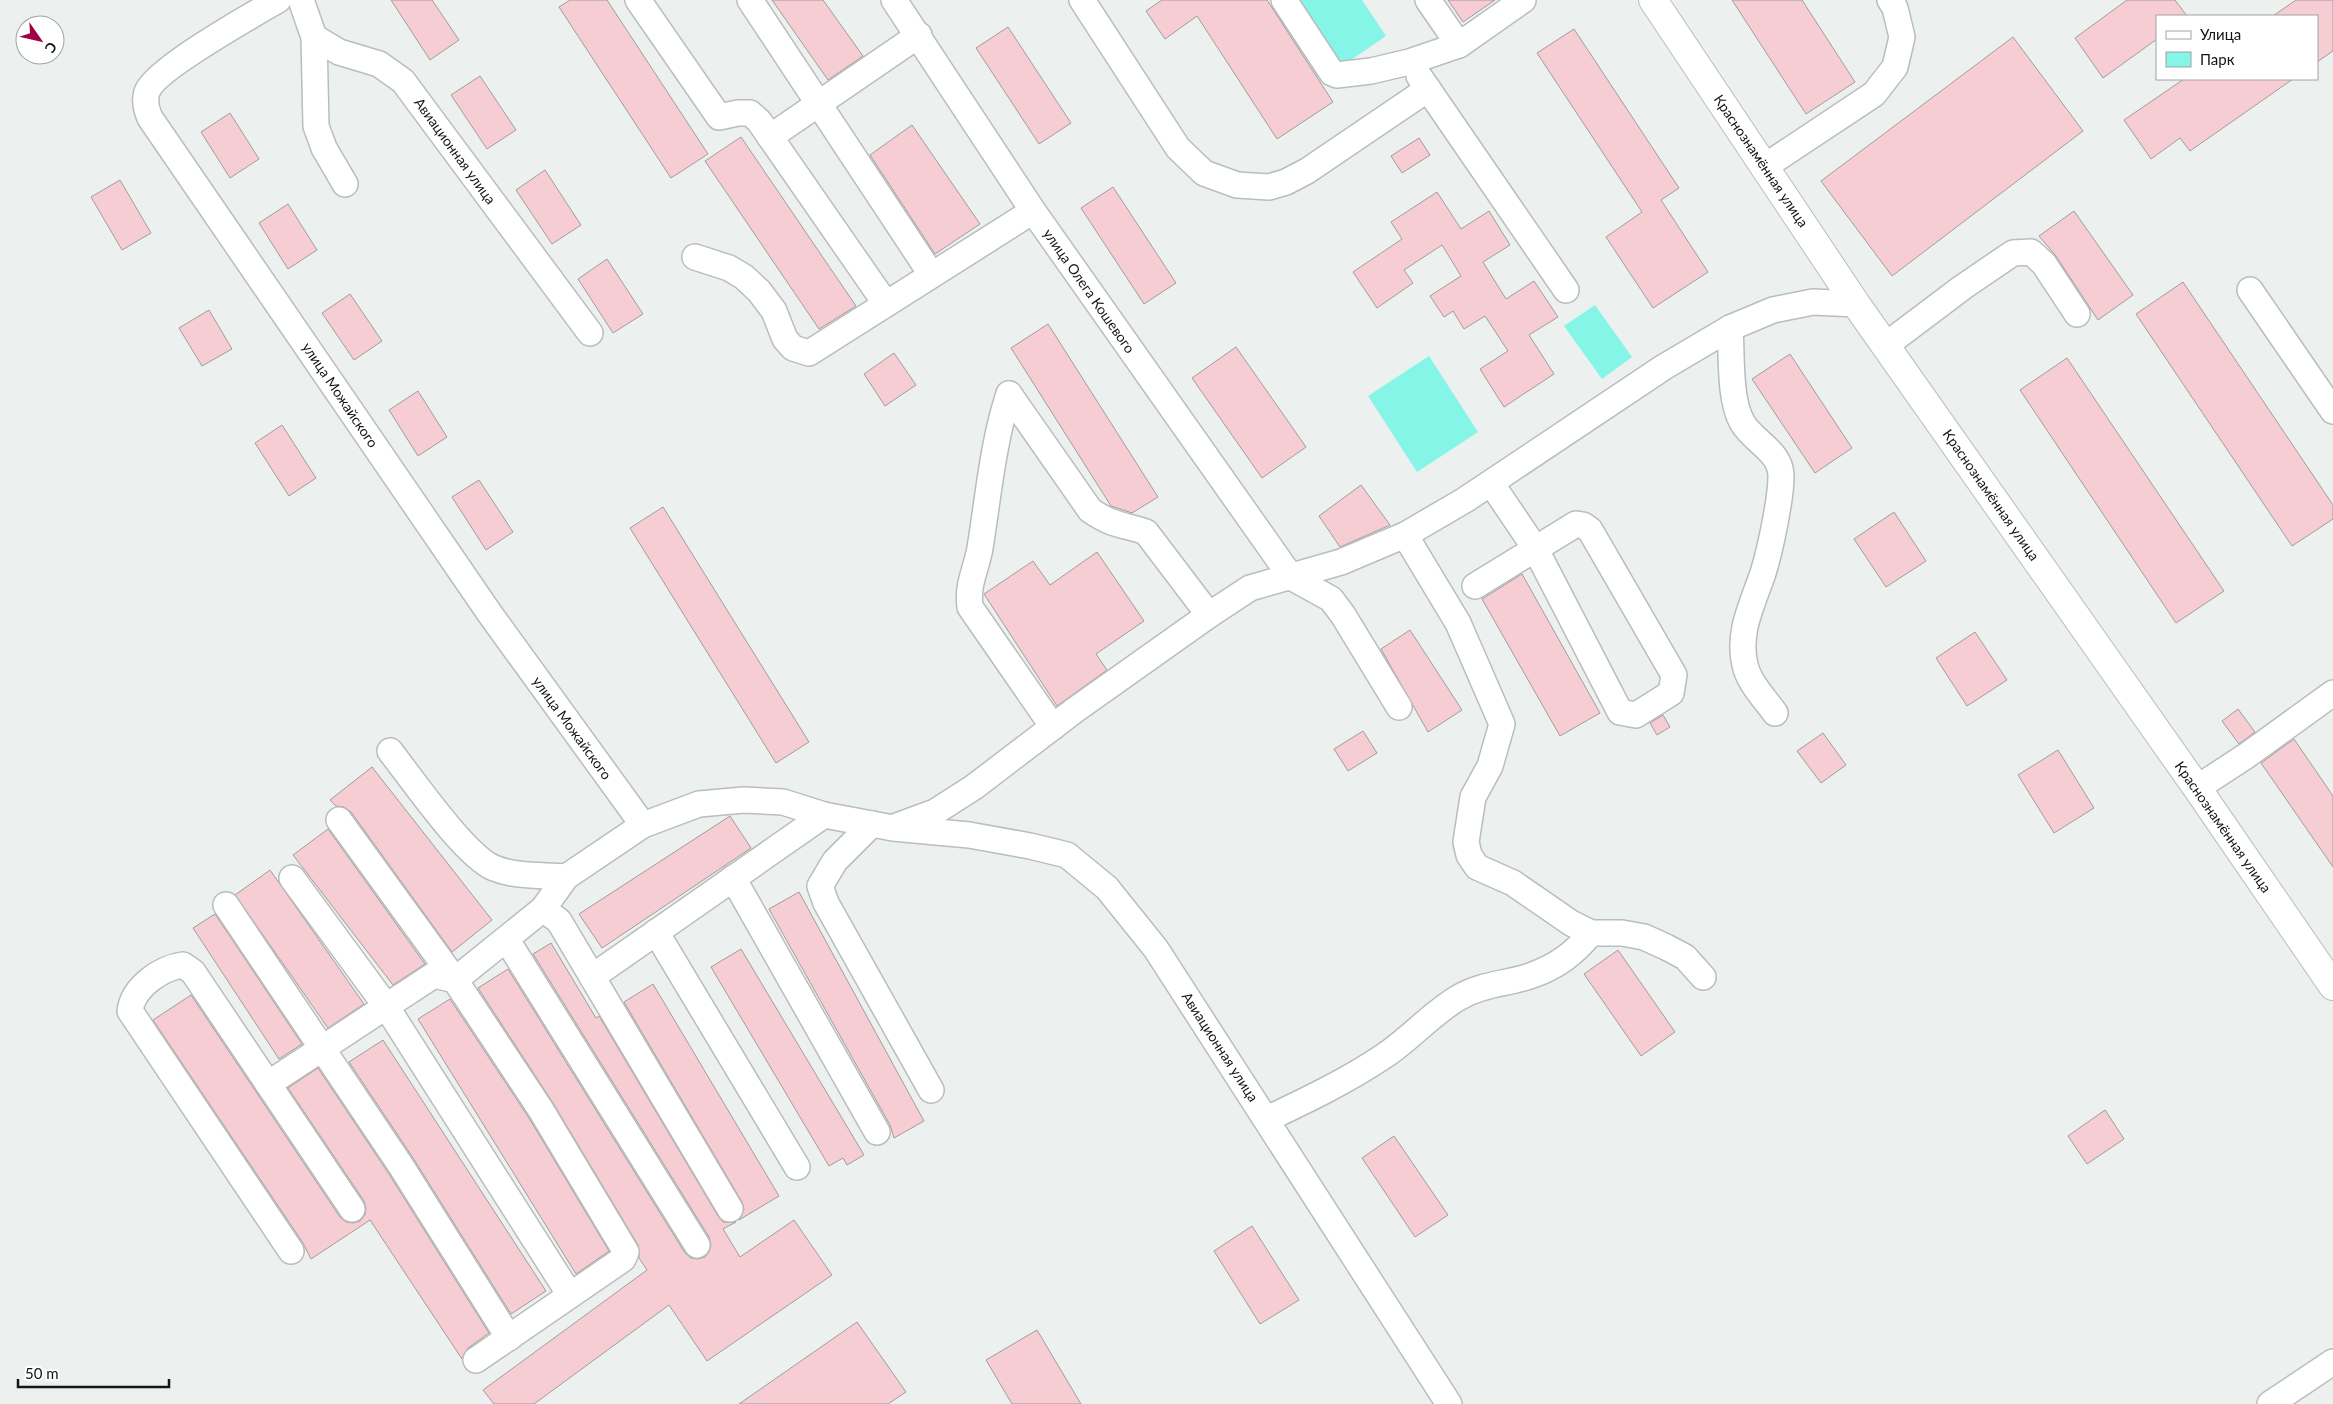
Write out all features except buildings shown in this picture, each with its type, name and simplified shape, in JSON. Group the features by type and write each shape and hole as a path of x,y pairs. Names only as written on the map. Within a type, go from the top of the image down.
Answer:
{"main road":[{"name":"Краснознамённая улица","path":"1653,0 1856,304 2197,788 2333,986"}],"street":[{"name":"улица Можайского","path":"278,0 201,46 158,78 147,90 145,106 150,118 490,614 643,825"},
{"path":"301,0 314,37 316,126 324,148 345,184"},
{"path":"750,0 931,274"},
{"name":"улица Олега Кошевого","path":"894,0 919,35 1033,211 1291,577"},
{"path":"1082,0 1178,148 1204,173 1237,185 1269,187 1286,182 1307,171 1428,89"},
{"path":"1284,0 1332,73 1337,75 1371,71 1409,62 1459,44 1523,0"},
{"path":"1428,0 1459,44"},
{"path":"1764,167 1874,94 1895,67 1902,37 1895,8 1890,0"},
{"path":"646,3 719,117 738,113 750,113 770,137 886,304"},
{"path":"770,137 919,35"},
{"name":"Авиационная улица","path":"314,37 339,52 379,64 403,81 590,333"},
{"path":"1409,62 1566,290"},
{"path":"694,257 729,268 744,276 759,291 774,311 785,338 794,348 809,353 1033,211"},
{"path":"1886,345 1962,287 2014,253 2031,252 2038,258 2077,314"},
{"path":"2250,290 2333,411"},
{"path":"930,1090 826,903 820,886 835,861 882,826 935,812 974,787 1052,728 1209,615 1250,588 1341,562 1405,535 1491,483 1664,367 1730,328 1781,308 1813,302 1856,304"},
{"path":"1730,328 1735,403 1742,423 1780,464 1781,476 1763,572 1748,609 1744,634 1745,665 1751,680 1775,713"},
{"path":"1052,728 970,607 968,590 978,558 1001,419 1009,394 1090,510 1120,527 1146,532 1209,615"},
{"path":"1475,586 1534,548 1576,524 1583,525 1590,530 1674,675 1672,693 1636,715 1620,712 1534,548 1491,483"},
{"path":"1405,535 1458,622 1502,724 1490,766 1473,798 1466,842 1469,855 1477,867 1513,883 1571,924 1591,933 1622,933 1644,937 1684,957 1703,977"},
{"path":"1291,577 1331,599 1343,615 1399,707"},
{"path":"2197,788 2246,756 2333,693"},
{"path":"390,751 472,854 492,867 512,874 566,877"},
{"name":"Авиационная улица","path":"455,980 507,940 543,908 566,877 643,825 699,804 744,800 783,802 824,815 882,826 969,835 1067,855 1107,888 1156,949 1449,1404"},
{"path":"592,977 824,815"},
{"path":"338,820 455,980 541,1110 626,1252 623,1259 476,1360"},
{"path":"292,878 386,1006 570,1295"},
{"path":"733,878 877,1132"},
{"path":"226,905 321,1050 401,1166 509,1338"},
{"path":"543,908 559,922 730,1209"},
{"path":"656,932 797,1167"},
{"path":"1267,1119 1335,1085 1385,1056 1438,1011 1460,996 1491,984 1530,976 1559,963 1576,952 1591,933"},
{"path":"507,940 697,1246"},
{"path":"291,1251 130,1010 132,1000 147,983 168,967 183,965 193,972 352,1210"},
{"path":"268,1084 434,975 455,980"},
{"path":"2270,1404 2333,1362"}],"green space":[{"path":"1294,0 1362,0 1386,36 1339,68"},
{"path":"1595,305 1632,357 1602,379 1564,326"},
{"path":"1429,356 1478,432 1417,472 1368,396"}]}
